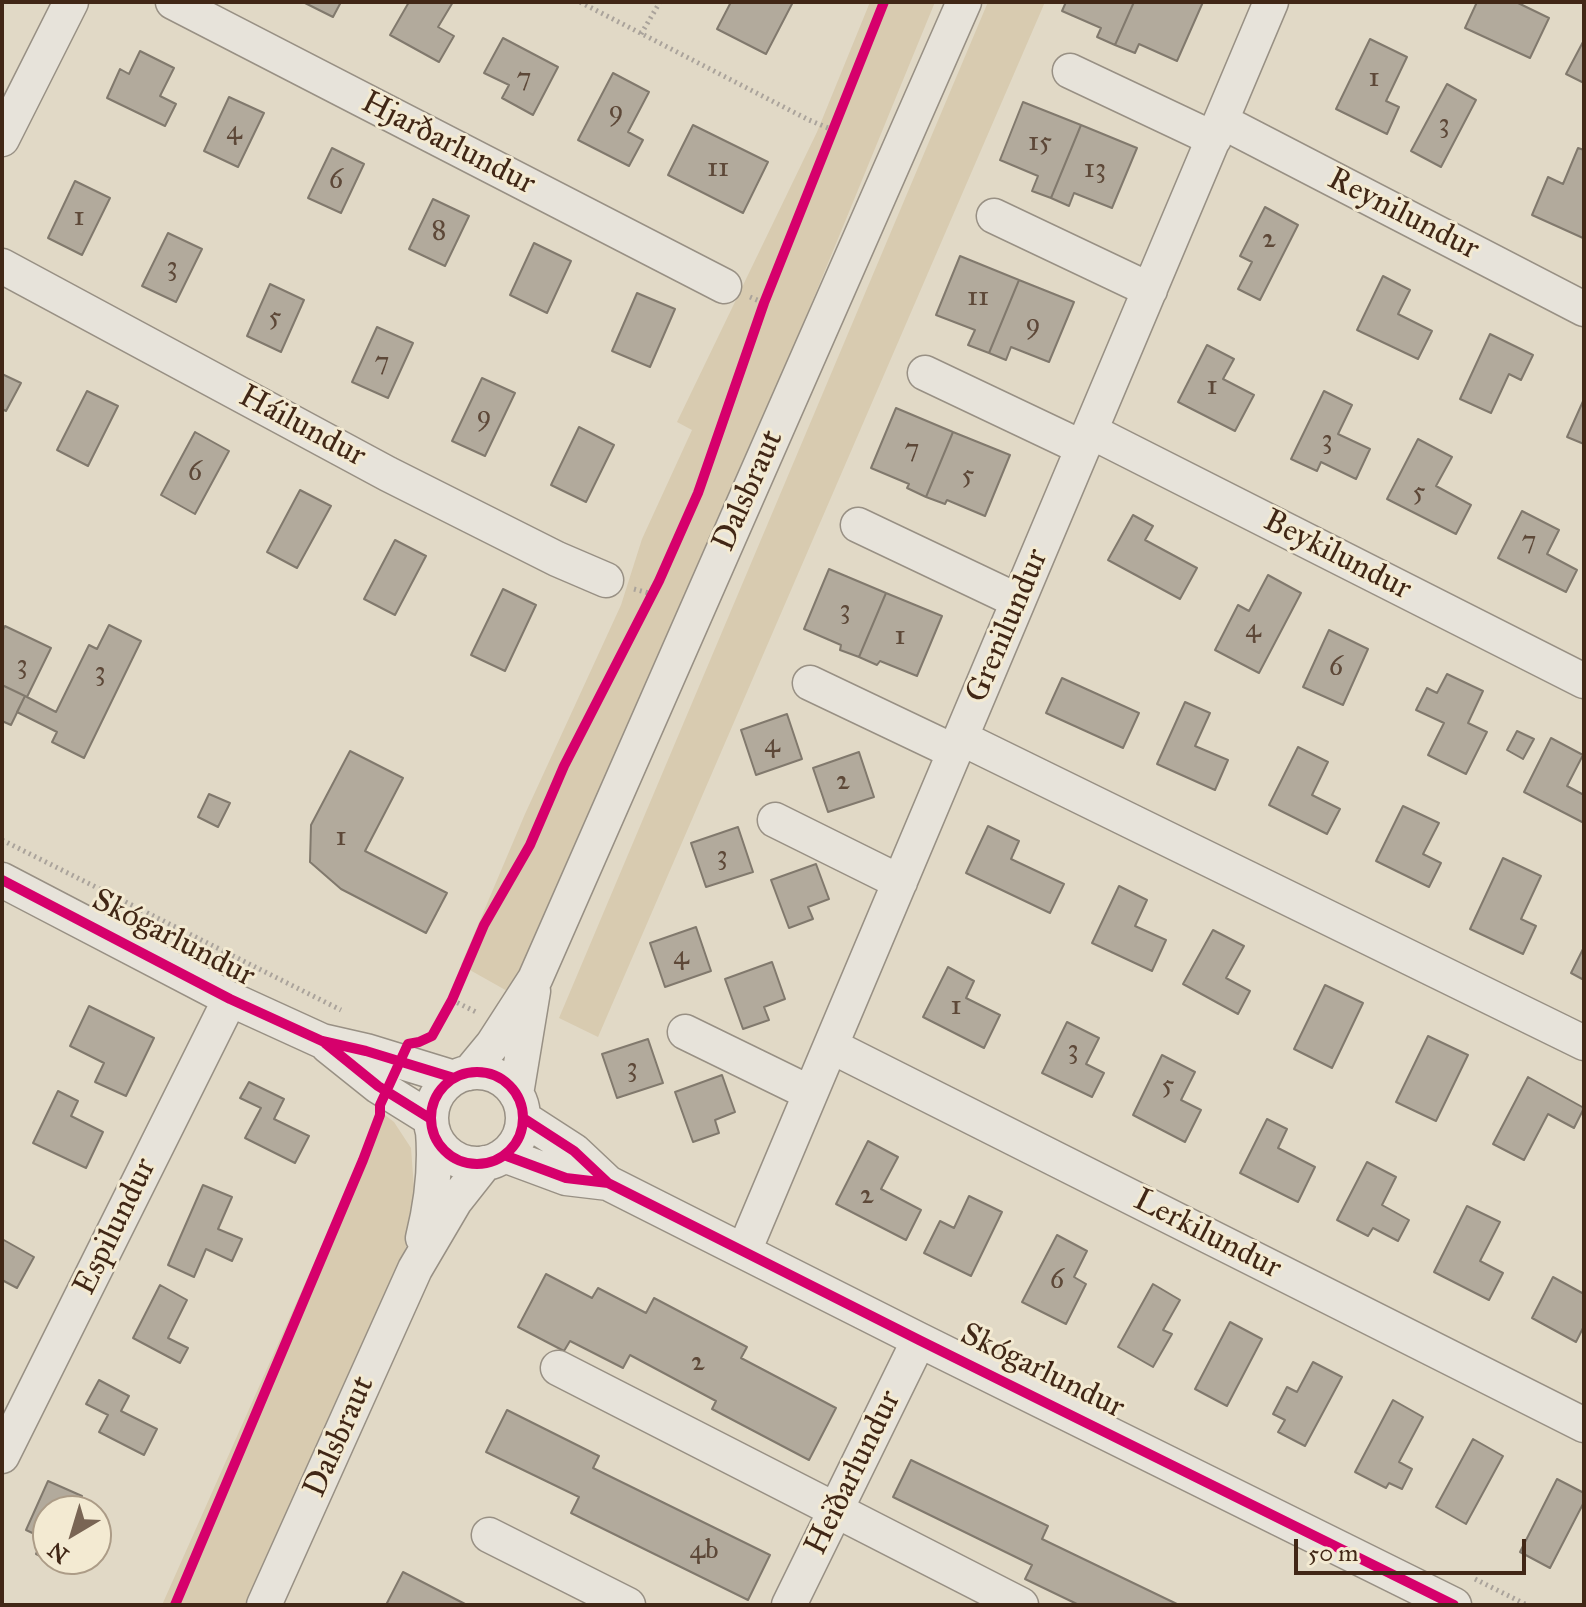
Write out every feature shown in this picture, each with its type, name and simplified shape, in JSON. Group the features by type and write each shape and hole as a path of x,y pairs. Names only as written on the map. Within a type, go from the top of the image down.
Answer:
{"street":[{"path":"2,139 71,2"},
{"name":"Hjarðarlundur","path":"173,2 724,286"},
{"name":"Dalsbraut","path":"461,1075 493,1044 535,979 964,2"},
{"name":"Grenilundur","path":"744,1251 1271,2"},
{"name":"Reynilundur","path":"1070,71 1217,130 1584,309"},
{"path":"994,216 1150,290"},
{"name":"Háilundur","path":"2,266 388,474 557,559 606,580"},
{"name":"Beykilundur","path":"925,373 1087,439 1584,681"},
{"path":"858,525 1018,601"},
{"path":"810,683 958,745 1584,1043"},
{"path":"775,820 900,882"},
{"name":"Skógarlundur","path":"2,880 230,999 322,1041 461,1075"},
{"name":"Dalsbraut","path":"520,1106 535,979"},
{"name":"Espilundur","path":"2,1456 230,999"},
{"path":"685,1032 810,1093"},
{"name":"Skógarlundur","path":"322,1041 432,1125"},
{"name":"Lerkilundur","path":"831,1046 1584,1425"},
{"path":"483,1072 496,1076 508,1083 520,1106 521,1132 515,1145 495,1159 472,1164 447,1153 438,1143 432,1125 432,1107 437,1096 444,1086 461,1075 483,1072"},
{"name":"Skógarlundur","path":"520,1106 608,1183 919,1340 1462,1591"},
{"name":"Dalsbraut","path":"415,1269 431,1205 435,1156 432,1125"},
{"name":"Dalsbraut","path":"264,1605 415,1269 455,1201 495,1159"},
{"name":"Skógarlundur","path":"495,1159 566,1178 608,1183"},
{"name":"Heiðarlundur","path":"789,1605 919,1340"},
{"path":"558,1368 1021,1605"},
{"path":"489,1535 628,1605"}],"path":[{"path":"580,2 833,130"},
{"path":"641,34 660,2"},
{"path":"2,840 343,1011"},
{"path":"452,1000 505,1026"},
{"path":"1462,1591 1527,1605"}],"shaded area":[{"path":"870,2 935,2 792,351 516,996 461,965 525,814 621,605 642,539 692,430 677,422 817,132"},
{"path":"988,2 1045,2 598,1037 559,1018"},
{"path":"377,1109 394,1122 411,1148 413,1228 399,1266 252,1605 162,1605 374,1128"}],"building":[{"path":"303,2 341,2 333,17"},
{"path":"409,2 453,2 438,27 454,36 439,62 390,35"},
{"path":"731,2 793,2 766,54 717,29"},
{"path":"1066,2 1134,2 1115,45 1097,37 1101,28 1062,11"},
{"path":"1134,2 1203,2 1177,61 1139,44 1135,53 1115,45"},
{"path":"1477,2 1516,2 1549,18 1530,58 1465,28"},
{"path":"503,38 558,67 533,115 502,98 509,85 484,73"},
{"path":"1370,39 1407,57 1386,101 1399,107 1387,134 1336,109"},
{"path":"1584,40 1584,83 1566,74"},
{"path":"140,51 174,68 160,96 176,104 165,126 107,98 120,69 129,74"},
{"path":"613,73 649,92 628,132 643,140 629,166 578,140"},
{"path":"1447,84 1476,100 1441,167 1411,151"},
{"path":"229,97 264,113 238,167 204,151"},
{"path":"1023,102 1081,125 1051,198 1032,191 1038,176 1000,160"},
{"path":"693,125 768,162 743,213 668,175"},
{"path":"1081,125 1137,148 1112,208 1074,193 1069,206 1051,198"},
{"path":"332,148 364,164 341,213 308,198"},
{"path":"1578,148 1584,150 1583,238 1532,215 1548,177 1563,184"},
{"path":"75,181 110,198 82,255 48,238"},
{"path":"433,199 469,216 445,266 409,249"},
{"path":"1265,207 1298,225 1260,300 1238,289 1252,262 1240,256"},
{"path":"168,233 202,249 176,302 142,286"},
{"path":"534,243 571,261 547,313 510,295"},
{"path":"960,256 1019,280 989,353 968,345 975,330 936,315"},
{"path":"1383,276 1410,290 1398,314 1432,331 1418,359 1357,330"},
{"path":"1019,280 1074,302 1049,362 1011,347 1006,360 989,353"},
{"path":"270,284 304,300 281,352 247,336"},
{"path":"637,293 675,309 650,367 612,351"},
{"path":"377,327 413,343 388,398 352,382"},
{"path":"1490,334 1533,355 1521,380 1509,374 1491,413 1460,399"},
{"path":"1207,345 1234,359 1223,379 1254,395 1235,431 1178,402"},
{"path":"2,374 21,383 6,411 2,409"},
{"path":"482,378 515,393 485,456 452,441"},
{"path":"87,391 118,406 88,466 57,450"},
{"path":"1324,391 1352,405 1338,434 1370,449 1356,479 1321,462 1317,471 1291,459"},
{"path":"1584,399 1584,444 1567,437"},
{"path":"896,408 953,432 926,497 907,488 909,484 871,468"},
{"path":"579,427 614,445 586,502 551,485"},
{"path":"195,432 229,451 195,514 161,495"},
{"path":"953,432 1010,455 985,516 947,500 945,504 926,497"},
{"path":"1418,439 1452,457 1436,486 1471,505 1456,534 1387,499"},
{"path":"300,490 331,506 297,568 267,552"},
{"path":"1522,511 1559,530 1547,554 1577,570 1566,592 1498,558"},
{"path":"1133,515 1153,526 1145,540 1197,568 1180,599 1108,560"},
{"path":"395,540 426,556 395,615 364,599"},
{"path":"829,569 886,593 859,657 840,650 841,645 804,629"},
{"path":"1268,575 1301,593 1259,673 1215,650 1238,605 1249,611"},
{"path":"503,589 536,605 505,671 471,655"},
{"path":"886,593 942,616 917,676 880,661 877,665 859,657"},
{"path":"109,625 141,641 84,758 52,742 57,732 17,712 25,696 56,712 89,645 97,649"},
{"path":"5,626 51,648 27,697 2,685 2,632"},
{"path":"1329,630 1368,649 1343,705 1303,687"},
{"path":"1447,674 1483,691 1468,723 1487,732 1466,774 1428,755 1444,723 1416,710 1427,688 1437,693"},
{"path":"1062,678 1139,713 1123,748 1046,713"},
{"path":"2,685 25,696 11,725 2,721"},
{"path":"1185,702 1210,713 1195,746 1228,760 1215,790 1157,764"},
{"path":"787,714 802,759 756,775 741,730"},
{"path":"1517,731 1534,739 1523,759 1507,750"},
{"path":"1551,738 1583,755 1567,786 1584,795 1584,823 1524,792"},
{"path":"1298,747 1328,762 1312,795 1340,809 1327,834 1269,805"},
{"path":"350,751 403,778 365,851 447,893 426,933 341,889 310,862 311,825"},
{"path":"859,752 874,797 828,812 813,768"},
{"path":"209,794 230,803 218,827 198,817"},
{"path":"1403,806 1439,823 1423,854 1441,863 1429,887 1376,861"},
{"path":"988,826 1019,841 1011,859 1064,884 1050,913 966,873"},
{"path":"738,827 753,872 706,887 691,843"},
{"path":"1503,858 1541,876 1521,919 1536,926 1523,954 1470,929"},
{"path":"816,864 829,899 808,907 813,919 789,928 771,880"},
{"path":"1119,886 1147,900 1135,926 1166,940 1152,971 1092,943"},
{"path":"696,927 711,971 665,987 650,943"},
{"path":"1213,930 1244,946 1226,978 1250,991 1238,1014 1183,984"},
{"path":"1584,947 1584,980 1571,973"},
{"path":"772,962 785,999 764,1007 769,1020 743,1029 725,979"},
{"path":"948,967 974,981 966,998 1000,1015 984,1048 923,1017"},
{"path":"1325,985 1363,1003 1332,1068 1294,1049"},
{"path":"89,1006 154,1038 126,1096 95,1082 104,1063 70,1046"},
{"path":"1067,1022 1099,1038 1086,1064 1104,1073 1092,1097 1042,1073"},
{"path":"1428,1036 1468,1055 1436,1121 1396,1102"},
{"path":"648,1039 663,1083 617,1098 602,1054"},
{"path":"1162,1055 1195,1072 1181,1100 1201,1110 1185,1142 1133,1115"},
{"path":"722,1075 735,1112 715,1120 719,1133 693,1142 675,1092"},
{"path":"1528,1077 1584,1108 1574,1128 1548,1114 1524,1160 1493,1144"},
{"path":"249,1082 284,1099 274,1119 309,1136 295,1163 245,1138 261,1108 240,1098"},
{"path":"58,1091 78,1101 71,1116 103,1132 86,1168 33,1143"},
{"path":"1267,1119 1287,1129 1278,1148 1315,1167 1298,1202 1240,1173"},
{"path":"868,1141 898,1157 881,1189 921,1210 906,1240 836,1204"},
{"path":"1367,1162 1396,1177 1382,1205 1409,1220 1398,1241 1373,1228 1368,1236 1337,1220"},
{"path":"203,1185 232,1197 218,1229 242,1239 232,1261 206,1249 194,1277 168,1265"},
{"path":"969,1196 1002,1212 971,1276 924,1253 940,1221 954,1228"},
{"path":"1467,1206 1500,1222 1480,1261 1503,1273 1489,1300 1434,1272"},
{"path":"1057,1235 1087,1251 1074,1277 1086,1284 1066,1324 1022,1302"},
{"path":"2,1239 34,1257 17,1288 2,1280"},
{"path":"546,1274 592,1298 598,1288 646,1313 654,1298 747,1347 741,1358 836,1408 809,1460 712,1409 716,1401 630,1355 623,1368 570,1341 564,1351 518,1327"},
{"path":"1553,1277 1584,1294 1584,1326 1576,1342 1532,1318"},
{"path":"1153,1284 1180,1300 1163,1330 1172,1334 1153,1367 1118,1347"},
{"path":"160,1285 187,1300 168,1338 188,1348 180,1363 133,1338"},
{"path":"1230,1322 1262,1339 1227,1406 1195,1389"},
{"path":"1313,1362 1342,1377 1305,1446 1278,1432 1285,1420 1273,1414 1287,1387 1297,1392"},
{"path":"99,1380 129,1396 121,1411 157,1429 144,1455 99,1432 108,1415 86,1404"},
{"path":"1393,1400 1423,1417 1399,1462 1412,1469 1402,1489 1389,1483 1386,1488 1355,1472"},
{"path":"507,1410 599,1456 593,1468 770,1555 748,1600 571,1513 579,1497 486,1452"},
{"path":"1473,1439 1503,1456 1466,1524 1436,1507"},
{"path":"911,1460 1048,1526 1042,1539 1179,1605 1079,1605 1025,1579 1032,1565 893,1497"},
{"path":"1557,1479 1584,1493 1584,1502 1550,1568 1520,1552"},
{"path":"48,1481 80,1495 42,1495"},
{"path":"32,1517 32,1533 26,1530"},
{"path":"403,1572 467,1605 386,1605"}],"cycle path":[{"path":"175,1605 363,1160 380,1115 380,1105 408,1044 432,1036 452,1000 484,925 530,845 564,766 659,581 698,493 764,303 884,2"},
{"path":"2,880 230,999 322,1041 454,1078"},
{"path":"325,1043 378,1086 431,1119"},
{"path":"477,1072 495,1076 509,1086 519,1100 523,1118 519,1136 509,1150 495,1160 477,1164 459,1160 445,1150 435,1136 431,1118 435,1100 445,1086 459,1076 477,1072"},
{"path":"523,1118 574,1151 608,1183 1454,1605"},
{"path":"504,1155 566,1178 608,1183"}]}
